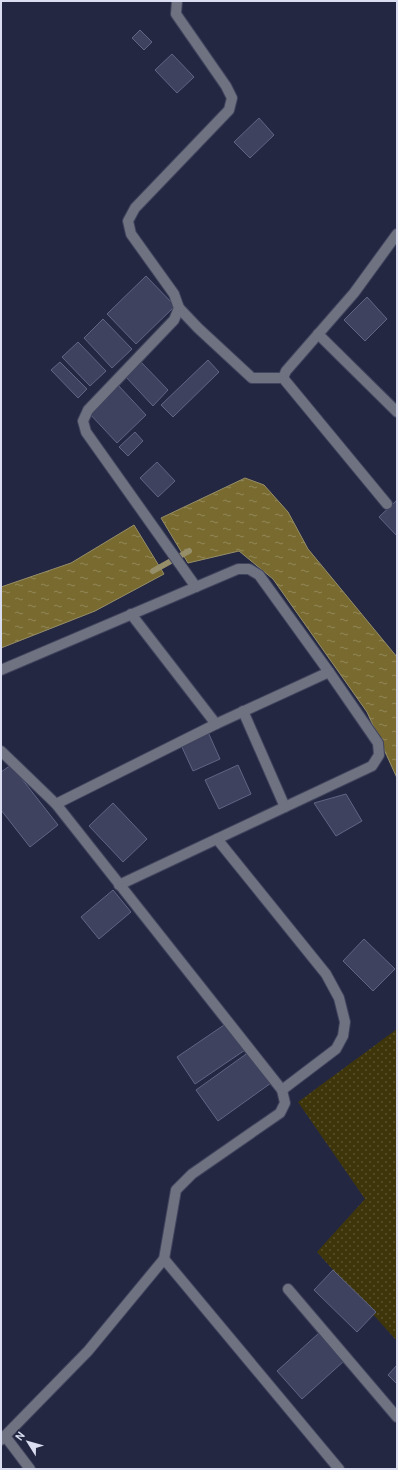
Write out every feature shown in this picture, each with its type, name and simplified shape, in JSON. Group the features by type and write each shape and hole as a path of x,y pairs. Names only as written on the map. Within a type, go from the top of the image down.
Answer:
{"street":[{"path":"177,1 176,14 226,86 232,98 229,110 135,208 128,221 131,234 174,294 179,308 198,328 252,378 283,378"},
{"path":"283,378 286,371 354,293 397,234"},
{"path":"179,308 174,320 88,410 83,421 86,432 196,587"},
{"path":"318,334 397,412"},
{"path":"283,378 387,504"},
{"path":"1,670 238,569 249,569 259,575 329,672 378,744 379,755 372,766 120,885"},
{"path":"131,614 216,724"},
{"path":"56,804 216,724 329,672"},
{"path":"243,711 285,807"},
{"path":"1,751 56,804 282,1090 285,1103 280,1113 192,1174 176,1190 164,1259 88,1351 3,1438 30,1469"},
{"path":"217,839 326,974 340,998 345,1022 343,1036 336,1049 282,1090"},
{"path":"164,1259 339,1469"},
{"path":"288,1289 397,1417"}],"shaded area":[{"path":"397,1029 397,1341 317,1252 365,1199 298,1102"}],"water":[{"path":"245,478 264,485 288,512 308,549 397,657 397,778 367,712 273,579 239,551 188,563 161,518"},
{"path":"134,525 164,574 95,611 1,648 1,587 71,563"}],"building":[{"path":"140,30 152,42 144,50 132,38"},
{"path":"172,54 194,77 177,93 155,70"},
{"path":"259,118 274,135 250,158 234,142"},
{"path":"146,276 175,306 136,344 107,314"},
{"path":"367,297 387,319 365,341 344,320"},
{"path":"103,319 132,349 112,368 84,338"},
{"path":"78,342 106,371 90,386 62,357"},
{"path":"208,360 219,372 173,417 161,405"},
{"path":"140,361 168,390 153,406 125,376"},
{"path":"60,362 87,389 78,398 51,370"},
{"path":"117,384 146,415 117,443 88,412"},
{"path":"135,432 143,441 128,456 119,447"},
{"path":"157,462 175,481 158,497 140,478"},
{"path":"397,500 397,536 379,517"},
{"path":"208,732 220,759 193,771 181,745"},
{"path":"11,765 58,825 30,847 1,810 1,772"},
{"path":"238,765 251,794 219,809 205,780"},
{"path":"346,794 362,821 336,836 314,803"},
{"path":"113,803 147,839 123,862 89,826"},
{"path":"113,890 131,912 99,939 81,917"},
{"path":"364,939 395,969 373,991 343,961"},
{"path":"227,1023 245,1050 195,1084 177,1057"},
{"path":"249,1052 271,1083 218,1121 196,1090"},
{"path":"333,1270 376,1312 357,1332 314,1290"},
{"path":"319,1333 344,1361 302,1399 277,1371"},
{"path":"397,1365 397,1384 388,1375"}],"waterway":[{"path":"153,571 189,551"}]}
